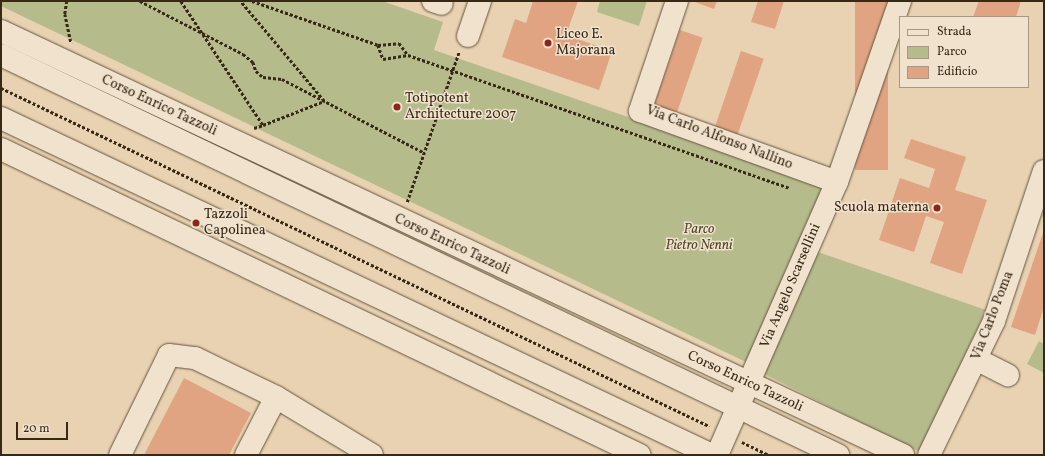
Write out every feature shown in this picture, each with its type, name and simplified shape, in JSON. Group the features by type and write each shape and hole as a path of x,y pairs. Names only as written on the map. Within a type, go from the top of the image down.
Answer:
{"street":[{"path":"468,36 480,1"},
{"name":"Via Carlo Alfonso Nallino","path":"677,1 640,111 836,182"},
{"name":"Via Angelo Scarsellini","path":"716,455 749,384 836,182 900,1"},
{"name":"Corso Enrico Tazzoli","path":"1,31 399,220 904,455"},
{"name":"Corso Enrico Tazzoli","path":"1,55 838,455"},
{"path":"1,118 712,455"},
{"path":"1,149 640,455"},
{"path":"88,191 101,165"},
{"name":"Via Carlo Poma","path":"929,455 994,321 1044,171"},
{"path":"120,455 169,355 195,358 276,398 372,455"},
{"path":"976,359 1008,375"},
{"path":"246,455 276,398"}],"path":[{"path":"67,1 65,14 75,67"},
{"path":"140,1 243,54 253,62 256,72 263,77 282,79 424,152"},
{"path":"180,1 263,125 324,101"},
{"path":"240,1 324,101"},
{"path":"252,1 378,45 399,43 408,55"},
{"path":"399,220 424,152 451,70 468,36"},
{"path":"378,45 383,59 408,55 796,190"},
{"path":"1,88 769,455"}],"green space":[{"name":"Parco Pietro Nenni","path":"1,1 382,1 443,22 434,50 822,184 819,198 746,362 1,6"},
{"path":"600,1 647,1 639,26 597,12"},
{"path":"818,252 986,310 920,452 760,372"},
{"path":"1039,341 1044,344 1044,373 1027,364"}],"building":[{"name":"Liceo E. Majorana","path":"533,1 578,1 566,35 612,51 599,90 502,57 515,19 526,23"},
{"path":"692,1 717,1 714,9"},
{"path":"758,1 784,1 775,29 751,22"},
{"path":"855,1 888,1 888,170 855,170"},
{"path":"979,1 1021,1 1016,16 973,16"},
{"path":"680,30 703,38 675,117 653,109"},
{"path":"741,51 764,59 736,138 714,130"},
{"name":"Scuola materna","path":"911,139 966,157 955,190 987,200 962,274 930,263 944,222 926,216 914,252 879,240 900,178 929,188 935,169 904,158"},
{"path":"1044,230 1044,307 1035,335 1011,327"},
{"path":"184,378 251,413 229,455 144,455"}],"place":[{"name":"Liceo E. Majorana","path":"548,43"},
{"name":"Totipotent Architecture 2007","path":"397,107"},
{"name":"Scuola materna","path":"937,208"},
{"name":"Tazzoli Capolinea","path":"196,223"}]}
